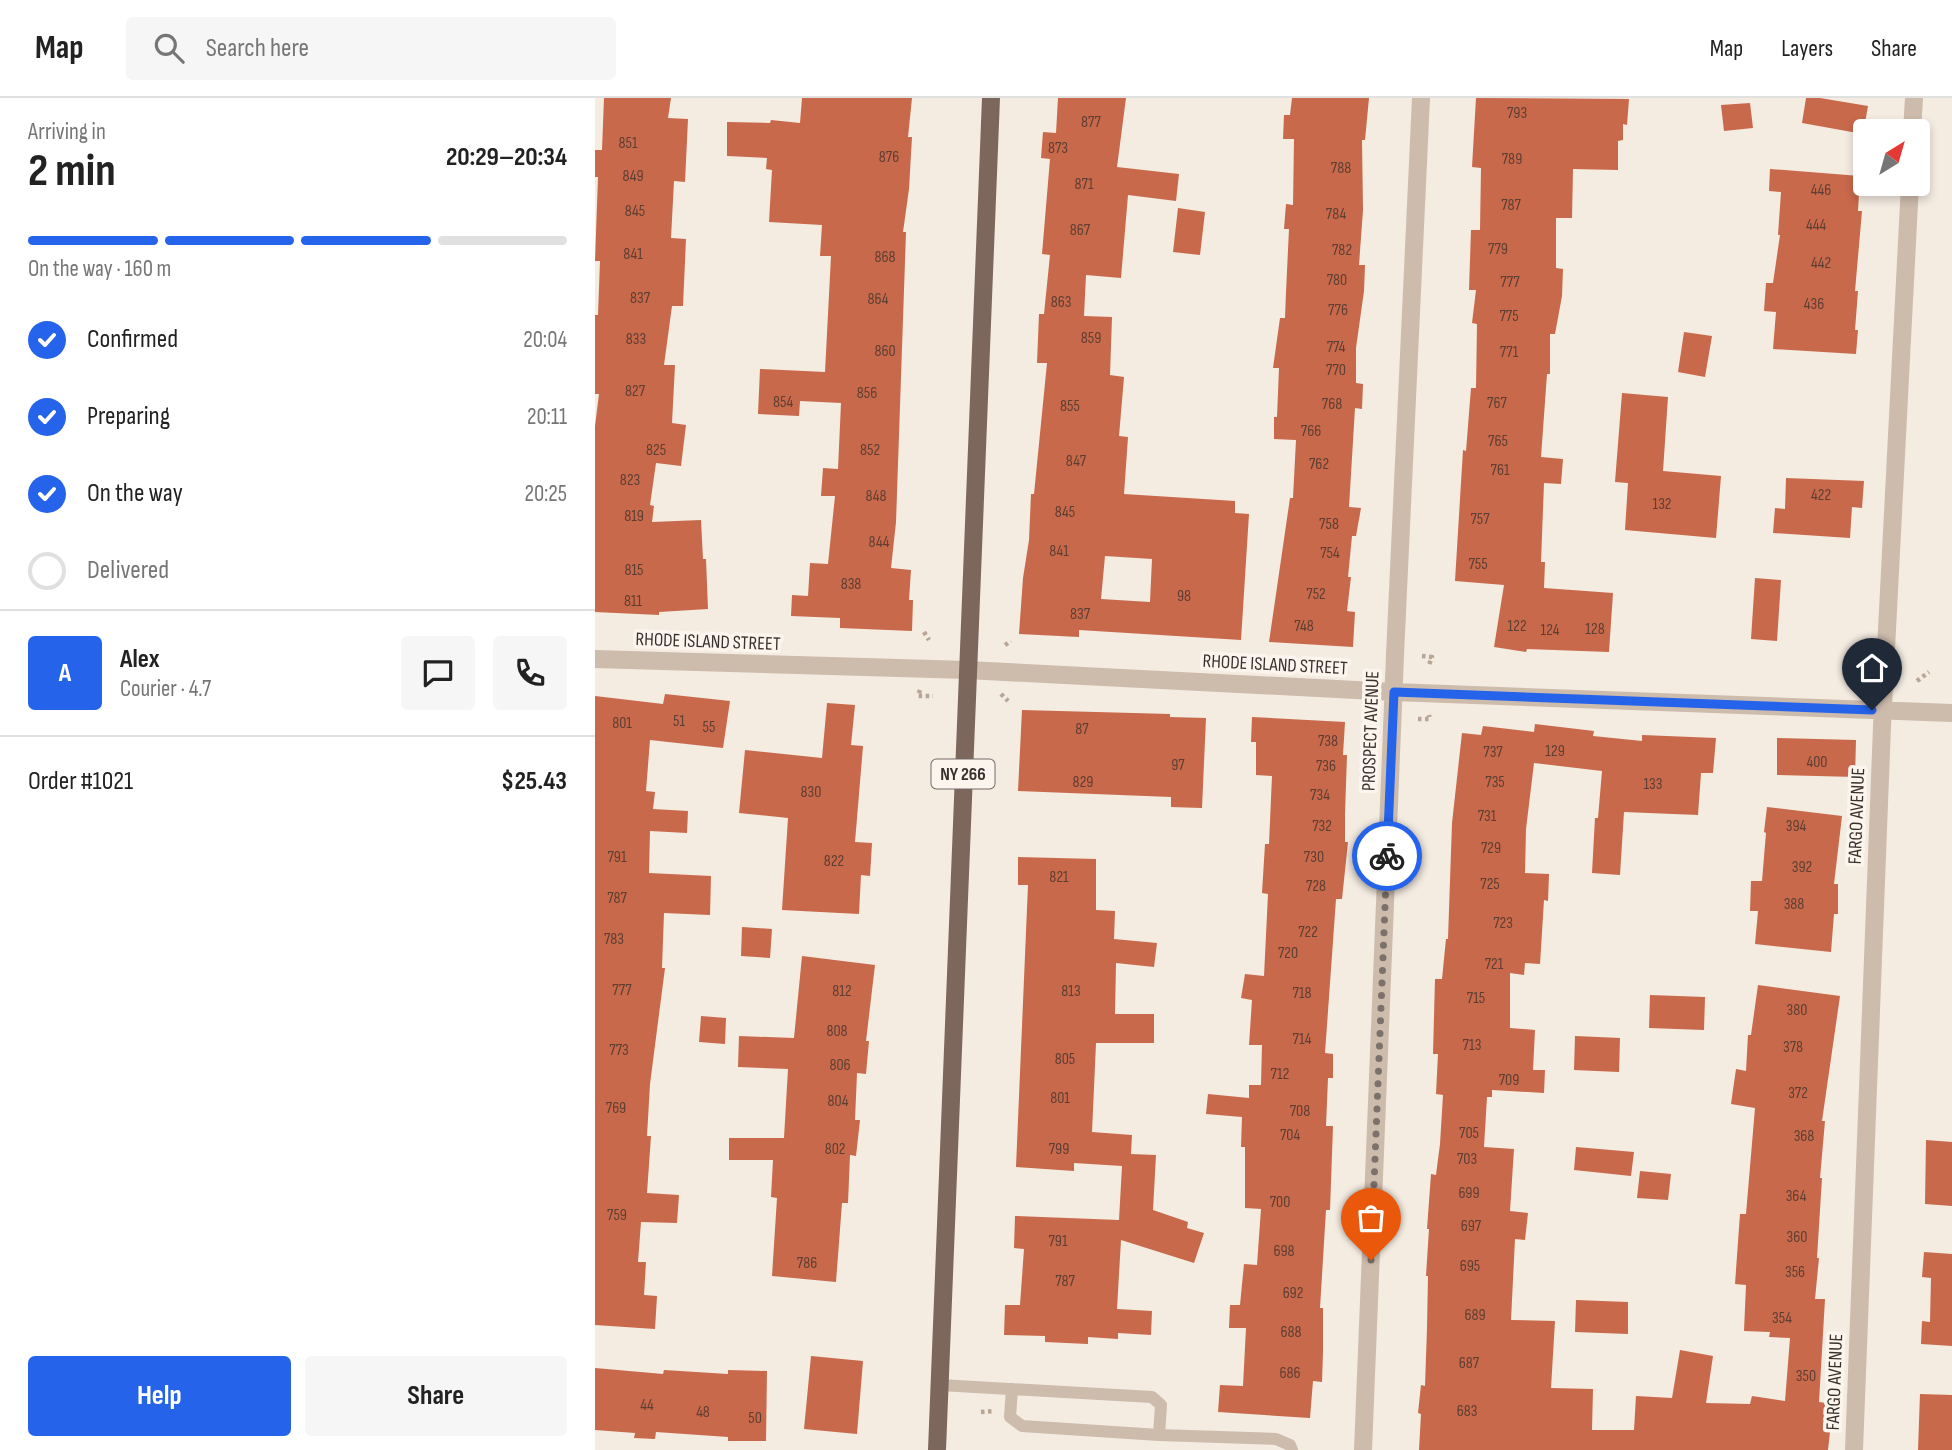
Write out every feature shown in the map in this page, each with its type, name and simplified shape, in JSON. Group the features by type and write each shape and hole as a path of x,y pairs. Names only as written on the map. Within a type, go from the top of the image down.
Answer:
{"main road":[{"name":"NY 266","path":"937,1450 991,98"}],"street":[{"name":"PROSPECT AVENUE","path":"1363,1450 1421,98"},
{"path":"1913,119 1914,98"},
{"name":"FARGO AVENUE","path":"1854,1450 1883,710 1909,196"},
{"name":"RHODE ISLAND STREET","path":"595,659 967,670 1394,692 1952,713"}],"lane":[{"path":"940,1385 1152,1397 1161,1405 1159,1435"},
{"path":"1012,1389 1010,1417 1022,1426 1276,1439 1290,1445 1292,1450"}],"path":[{"path":"924,632 929,640"},
{"path":"1005,645 1011,641"},
{"path":"1422,656 1432,657 1429,665"},
{"path":"1917,681 1929,672"},
{"path":"1001,694 1008,701"},
{"path":"918,696 933,696"},
{"path":"1418,719 1430,719"}],"building":[{"path":"604,98 671,98 668,118 688,119 685,182 674,181 671,238 686,239 683,306 672,306 664,365 675,365 672,423 686,425 681,466 656,463 650,505 654,506 652,522 701,520 708,609 659,612 659,615 595,612 595,426 599,394 595,394 595,315 598,315 600,261 595,261 598,177 595,177 595,150 602,150"},
{"path":"802,98 912,98 908,137 912,137 909,189 903,232 906,232 896,522 891,568 911,570 909,600 913,600 912,631 840,628 840,618 791,616 792,595 808,596 810,563 828,564 835,496 821,496 823,468 838,469 841,403 800,401 799,416 758,414 760,369 825,372 831,256 820,256 822,225 769,222 772,170 766,169 767,158 727,156 727,122 770,123 771,120 800,123"},
{"path":"1058,98 1126,98 1117,167 1179,174 1176,201 1128,195 1121,278 1086,275 1084,316 1112,317 1110,375 1124,377 1119,436 1128,437 1124,494 1235,501 1235,513 1249,514 1241,640 1079,630 1079,637 1019,634 1031,494 1034,494 1047,363 1037,363 1039,314 1044,314 1050,255 1042,254 1050,159 1041,158 1043,132 1056,133","holes":["1105,556 1152,559 1150,602 1101,599"]},
{"path":"1292,98 1369,98 1365,140 1362,140 1363,210 1359,265 1365,265 1364,291 1356,348 1356,383 1363,384 1362,409 1355,408 1349,507 1361,508 1356,536 1352,536 1348,577 1351,577 1347,611 1355,612 1353,647 1269,642 1290,498 1293,498 1296,440 1274,439 1279,368 1273,368 1280,318 1285,318 1289,229 1284,229 1286,204 1293,205 1294,139 1283,139 1284,115 1290,115"},
{"path":"1476,98 1629,99 1627,125 1623,124 1623,140 1618,141 1618,170 1573,169 1572,218 1556,218 1556,268 1563,269 1562,296 1555,334 1550,334 1550,374 1547,374 1541,457 1563,459 1561,484 1544,483 1541,562 1545,562 1544,588 1613,593 1609,652 1527,649 1526,652 1494,647 1504,585 1455,581 1463,450 1466,451 1471,388 1476,388 1477,324 1472,323 1476,290 1469,290 1471,230 1480,230 1481,168 1472,167"},
{"path":"1806,98 1868,106 1866,119 1853,119 1853,132 1802,123"},
{"path":"1750,103 1753,128 1724,131 1721,105"},
{"path":"1770,169 1853,175 1853,196 1859,196 1858,211 1862,211 1855,291 1858,291 1856,354 1773,349 1776,312 1764,311 1766,283 1773,283 1780,235 1781,192 1769,191"},
{"path":"1178,208 1205,212 1200,255 1173,252"},
{"path":"1684,332 1712,336 1705,377 1678,372"},
{"path":"1622,393 1668,397 1663,471 1721,476 1716,538 1625,530 1628,483 1615,482"},
{"path":"1786,478 1864,481 1862,508 1852,507 1850,538 1773,533 1775,508 1785,509"},
{"path":"1755,578 1781,580 1777,641 1751,639"},
{"path":"665,694 730,701 723,748 650,740 646,791 655,792 653,809 688,811 687,833 650,831 649,873 711,876 710,915 664,913 662,968 665,968 650,1084 647,1136 651,1136 647,1193 679,1195 677,1223 641,1222 638,1262 646,1262 644,1295 657,1296 655,1329 595,1325 595,696 663,704"},
{"path":"827,703 855,705 851,745 863,746 855,842 872,843 870,876 861,875 859,914 782,910 788,818 739,813 745,750 822,758"},
{"path":"1022,710 1170,714 1170,717 1206,718 1202,808 1171,807 1171,797 1018,791"},
{"path":"1252,717 1345,722 1345,842 1348,842 1342,899 1336,899 1325,1053 1333,1054 1333,1078 1328,1078 1326,1126 1333,1126 1330,1210 1326,1210 1320,1308 1323,1308 1322,1382 1313,1381 1310,1418 1218,1412 1220,1385 1243,1386 1246,1328 1229,1328 1230,1305 1240,1305 1244,1264 1257,1265 1261,1209 1245,1208 1242,1117 1206,1114 1208,1094 1249,1098 1249,1085 1261,1085 1262,1045 1249,1045 1252,1000 1241,998 1245,974 1264,976 1268,894 1262,893 1265,844 1269,844 1272,776 1256,775 1256,742 1251,742"},
{"path":"1535,724 1594,731 1593,736 1642,741 1642,735 1716,738 1713,773 1701,773 1698,815 1624,812 1620,875 1592,873 1595,818 1598,818 1602,771 1534,763 1526,829 1525,873 1549,874 1548,901 1544,900 1540,964 1525,963 1524,975 1510,973 1510,1028 1535,1030 1533,1070 1545,1070 1544,1093 1492,1090 1492,1097 1487,1097 1484,1147 1514,1149 1510,1211 1528,1213 1525,1240 1515,1239 1511,1320 1555,1321 1551,1388 1593,1389 1592,1430 1634,1430 1636,1396 1672,1398 1680,1350 1713,1356 1706,1403 1750,1404 1752,1396 1785,1401 1790,1338 1769,1337 1770,1332 1744,1331 1746,1285 1735,1284 1740,1214 1746,1214 1755,1108 1731,1104 1736,1069 1746,1071 1748,1035 1751,1035 1758,985 1840,996 1822,1121 1825,1121 1815,1299 1825,1299 1819,1402 1833,1404 1828,1450 1419,1450 1421,1414 1418,1413 1421,1385 1425,1386 1427,1229 1431,1174 1436,1175 1440,1144 1443,1095 1436,1094 1438,1054 1433,1054 1435,979 1442,979 1448,939 1452,823 1462,733 1481,735 1483,726 1534,732"},
{"path":"1777,738 1856,740 1855,777 1777,775"},
{"path":"1767,807 1842,816 1834,884 1838,884 1838,914 1834,914 1831,952 1755,944 1758,911 1750,911 1751,881 1762,881"},
{"path":"1018,857 1096,859 1096,910 1115,911 1114,939 1157,943 1154,967 1116,963 1115,1014 1154,1014 1154,1043 1096,1043 1092,1132 1132,1135 1131,1154 1156,1155 1153,1210 1188,1222 1187,1228 1204,1233 1194,1263 1121,1240 1117,1309 1152,1311 1151,1335 1118,1333 1118,1339 1088,1337 1088,1344 1045,1342 1045,1336 1004,1335 1005,1305 1020,1305 1024,1249 1014,1248 1015,1216 1119,1220 1122,1166 1074,1163 1074,1171 1016,1167 1028,885 1018,885"},
{"path":"742,927 772,929 770,958 741,956"},
{"path":"802,956 875,965 866,1041 869,1041 866,1074 857,1073 855,1120 860,1120 856,1156 850,1155 848,1203 842,1203 836,1282 772,1276 777,1198 771,1197 773,1160 729,1160 729,1138 784,1138 788,1069 738,1067 739,1036 794,1038"},
{"path":"1650,995 1705,997 1704,1030 1649,1028"},
{"path":"701,1016 726,1018 725,1044 699,1042"},
{"path":"1575,1036 1620,1038 1619,1072 1574,1070"},
{"path":"1926,1140 1952,1142 1952,1206 1925,1204"},
{"path":"1576,1147 1634,1152 1631,1176 1574,1170"},
{"path":"1640,1171 1671,1174 1668,1200 1637,1198"},
{"path":"1924,1252 1952,1254 1952,1346 1921,1344 1922,1321 1930,1322 1931,1278 1922,1277"},
{"path":"1576,1300 1628,1302 1628,1334 1575,1332"},
{"path":"811,1356 863,1361 857,1434 804,1429"},
{"path":"595,1368 663,1374 664,1370 728,1374 728,1370 767,1371 766,1441 728,1441 728,1437 656,1432 655,1439 634,1438 635,1433 595,1430"},
{"path":"1920,1394 1952,1395 1952,1450 1918,1450"}],"way so far":[{"path":"1371,1260 1387,856"}],"route":[{"path":"1387,856 1394,692 1872,710"}]}
